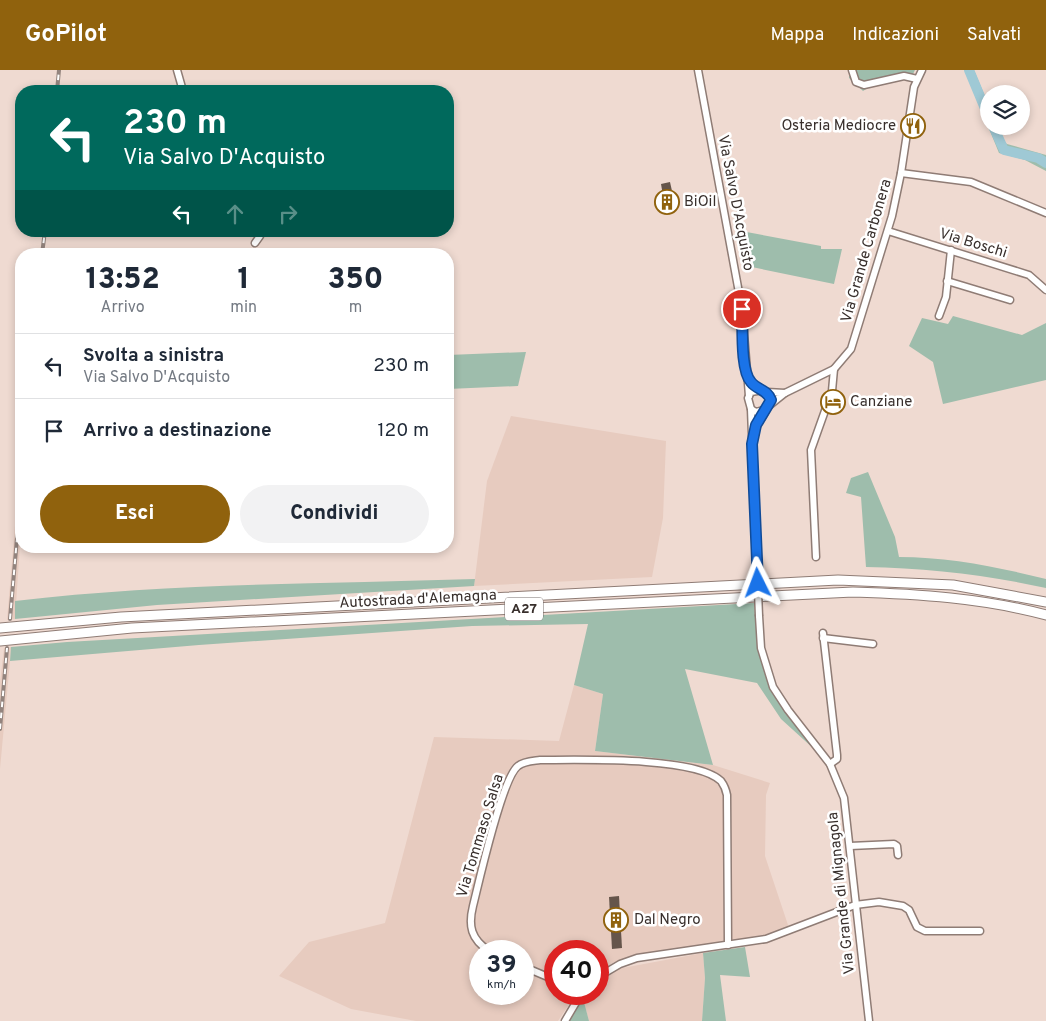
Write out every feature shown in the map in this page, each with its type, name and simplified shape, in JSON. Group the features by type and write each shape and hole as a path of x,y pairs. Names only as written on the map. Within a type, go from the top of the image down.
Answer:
{"highway":[{"name":"Autostrada d'Alemagna","path":"0,628 121,617 838,580 954,585 1046,602"},
{"name":"Autostrada d'Alemagna","path":"0,640 140,628 853,592 937,596 1002,605 1046,615"}],"street":[{"path":"177,70 181,85"},
{"name":"Via Salvo D'Acquisto","path":"698,70 742,309 749,396 748,404 752,409 761,648 774,687 788,710 830,764"},
{"path":"852,70 856,82 864,85 904,76 917,79"},
{"name":"Via Grande Carbonera","path":"768,407 785,393 834,369 851,349 888,231 901,173 917,79 922,70"},
{"path":"901,173 971,182 1046,213"},
{"name":"Via Boschi","path":"888,231 1029,275 1046,290"},
{"path":"255,243 259,237"},
{"path":"939,316 946,297 951,250"},
{"path":"947,281 1010,300"},
{"path":"816,557 811,450 832,391 834,369"},
{"path":"746,371 751,383 764,391 771,400 768,407 762,412 752,409"},
{"path":"749,396 756,390 764,391"},
{"name":"Via Grande Carbonera","path":"764,391 785,393"},
{"name":"Via Salvo D'Acquisto","path":"752,444 756,425 768,407"},
{"path":"830,764 837,759 838,755 823,635 873,644"},
{"name":"Via Tommaso Salsa","path":"477,940 472,933 469,922 506,785 517,766 526,762 540,760 660,763 708,773 720,780 727,795 728,945"},
{"name":"Via Grande di Mignagola","path":"830,764 844,798 870,1021"},
{"path":"850,846 894,844 897,846 898,855"},
{"path":"609,970 637,958 728,945 786,932 855,904 879,902 903,906 909,910 917,927 925,931 980,931"},
{"path":"565,1021 574,1005"}],"shaded area":[{"path":"511,416 666,441 663,518 652,577 474,586 487,481"},
{"path":"15,526 15,553 19,553 15,619 7,620"},
{"path":"11,647 0,769 0,683 4,648"},
{"path":"574,685 603,694 595,751 713,765 770,783 766,795 765,856 789,928 773,934 614,962 609,965 609,940 544,940 544,1005 569,1005 558,1021 416,1021 351,1009 279,976 309,942 385,923 434,737 559,741"},
{"path":"703,953 705,978 702,1021 589,1021 585,1005 609,1005 609,974 617,969"}],"green space":[{"path":"850,70 915,70 913,74 899,74 886,78 863,91 849,78"},
{"path":"965,70 974,70 980,85 980,107"},
{"path":"992,135 1000,135 1002,140 1007,144 1046,155 1046,171 1025,160 999,153"},
{"path":"736,230 821,246 821,249 842,249 834,284 742,265"},
{"path":"953,316 1022,335 1046,323 1046,380 943,404 933,362 909,346 922,318 948,324"},
{"path":"526,352 518,386 454,389 454,355"},
{"path":"868,472 895,537 899,557 954,561 1010,570 1046,579 1046,588 956,573 866,567 861,497 846,493 851,478"},
{"path":"475,579 474,586 157,605 15,619 15,601 72,595 187,587"},
{"path":"754,603 758,652 772,690 825,759 781,719 757,683 685,669 713,765 595,751 603,694 574,685 588,624 472,626 199,645 10,661 11,647 67,642"},
{"path":"745,947 750,977 720,975 726,1021 702,1021 705,978 703,953"},
{"path":"578,1005 585,1005 589,1021 568,1021"}],"building":[{"name":"BiOil","path":"670,182 672,191 668,191 672,212 666,213 661,184"},
{"name":"Dal Negro","path":"619,896 622,948 612,949 609,897"}],"waterway":[{"path":"969,70 980,96"},
{"path":"997,135 1004,150 1038,158 1046,163"}],"railway":[{"path":"58,85 59,70"},
{"path":"43,248 44,237"},
{"path":"10,619 16,553"},
{"path":"0,729 7,648"}],"place":[{"name":"Osteria Mediocre","path":"913,126"},
{"name":"BiOil","path":"667,202"},
{"name":"Canziane","path":"833,402"},
{"name":"Dal Negro","path":"616,920"}],"route":[{"path":"742,309 746,371 751,383 767,392 771,400 756,425 752,444 758,583"}]}
